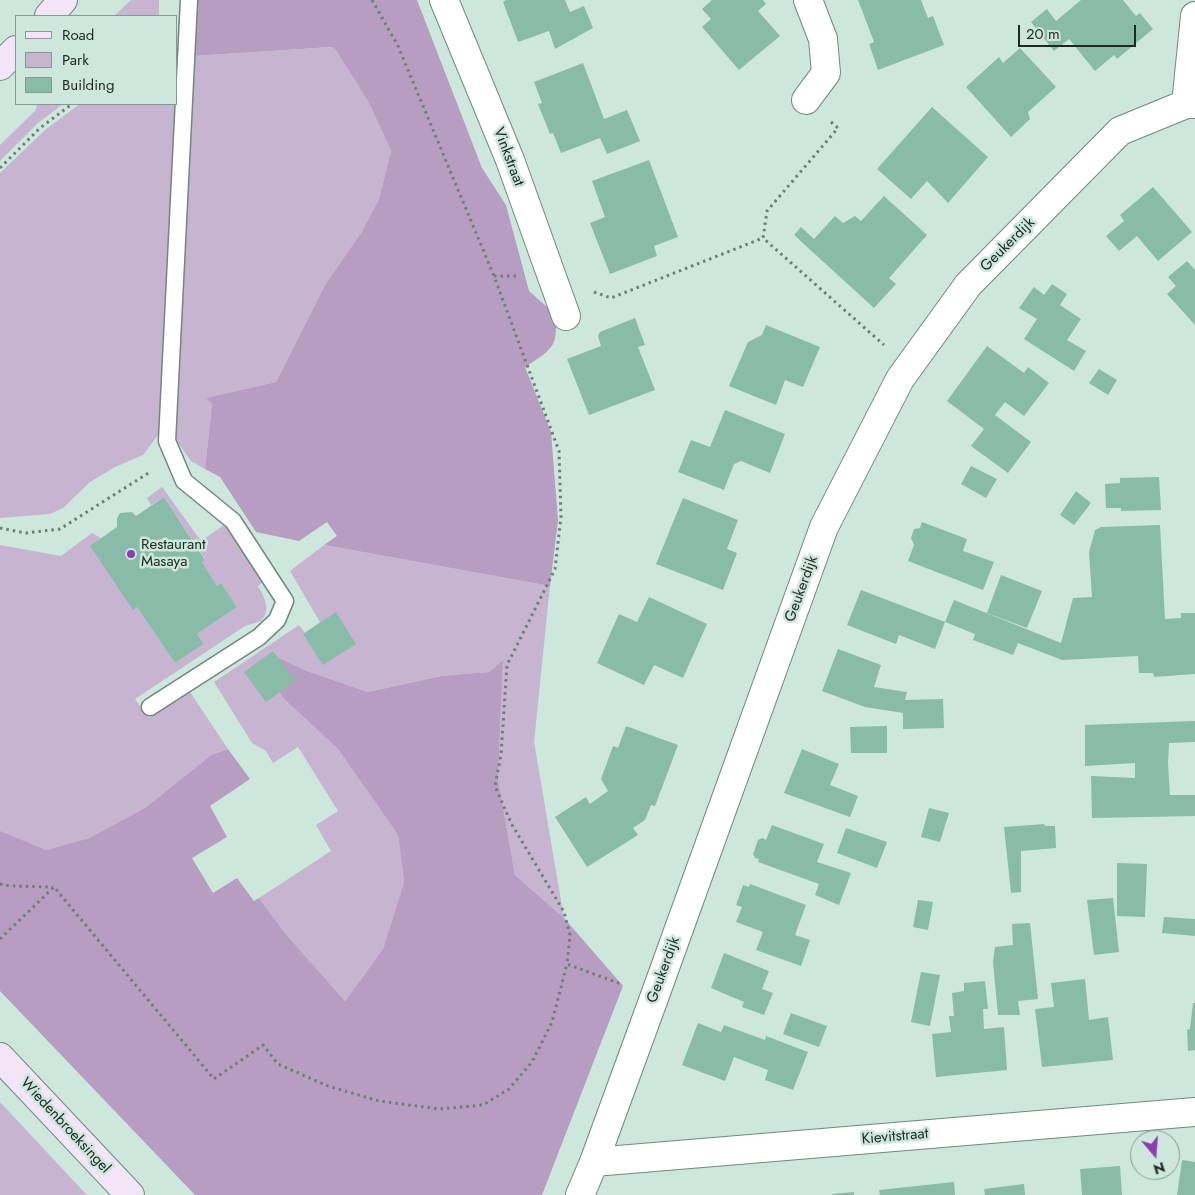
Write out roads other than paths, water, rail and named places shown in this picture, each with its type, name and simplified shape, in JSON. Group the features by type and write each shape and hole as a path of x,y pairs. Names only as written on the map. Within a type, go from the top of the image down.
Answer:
{"street":[{"path":"50,15 63,0"},
{"name":"Vinkstraat","path":"444,0 510,160 566,316"},
{"path":"806,100 826,73 823,39 808,0"},
{"path":"1191,104 1195,16"},
{"path":"0,66 15,51"},
{"name":"Geukerdijk","path":"580,1195 594,1162 654,998 824,527 900,379 968,285 1120,131 1191,104"},
{"name":"Wiedenbroeksingel","path":"0,1057 130,1195"},
{"name":"Kievitstraat","path":"594,1162 1195,1112"}],"lane":[{"path":"150,707 259,637 277,620 285,601 233,521 184,481 167,441 189,0"}],"place":[{"name":"Restaurant Masaya","path":"131,554"}]}
